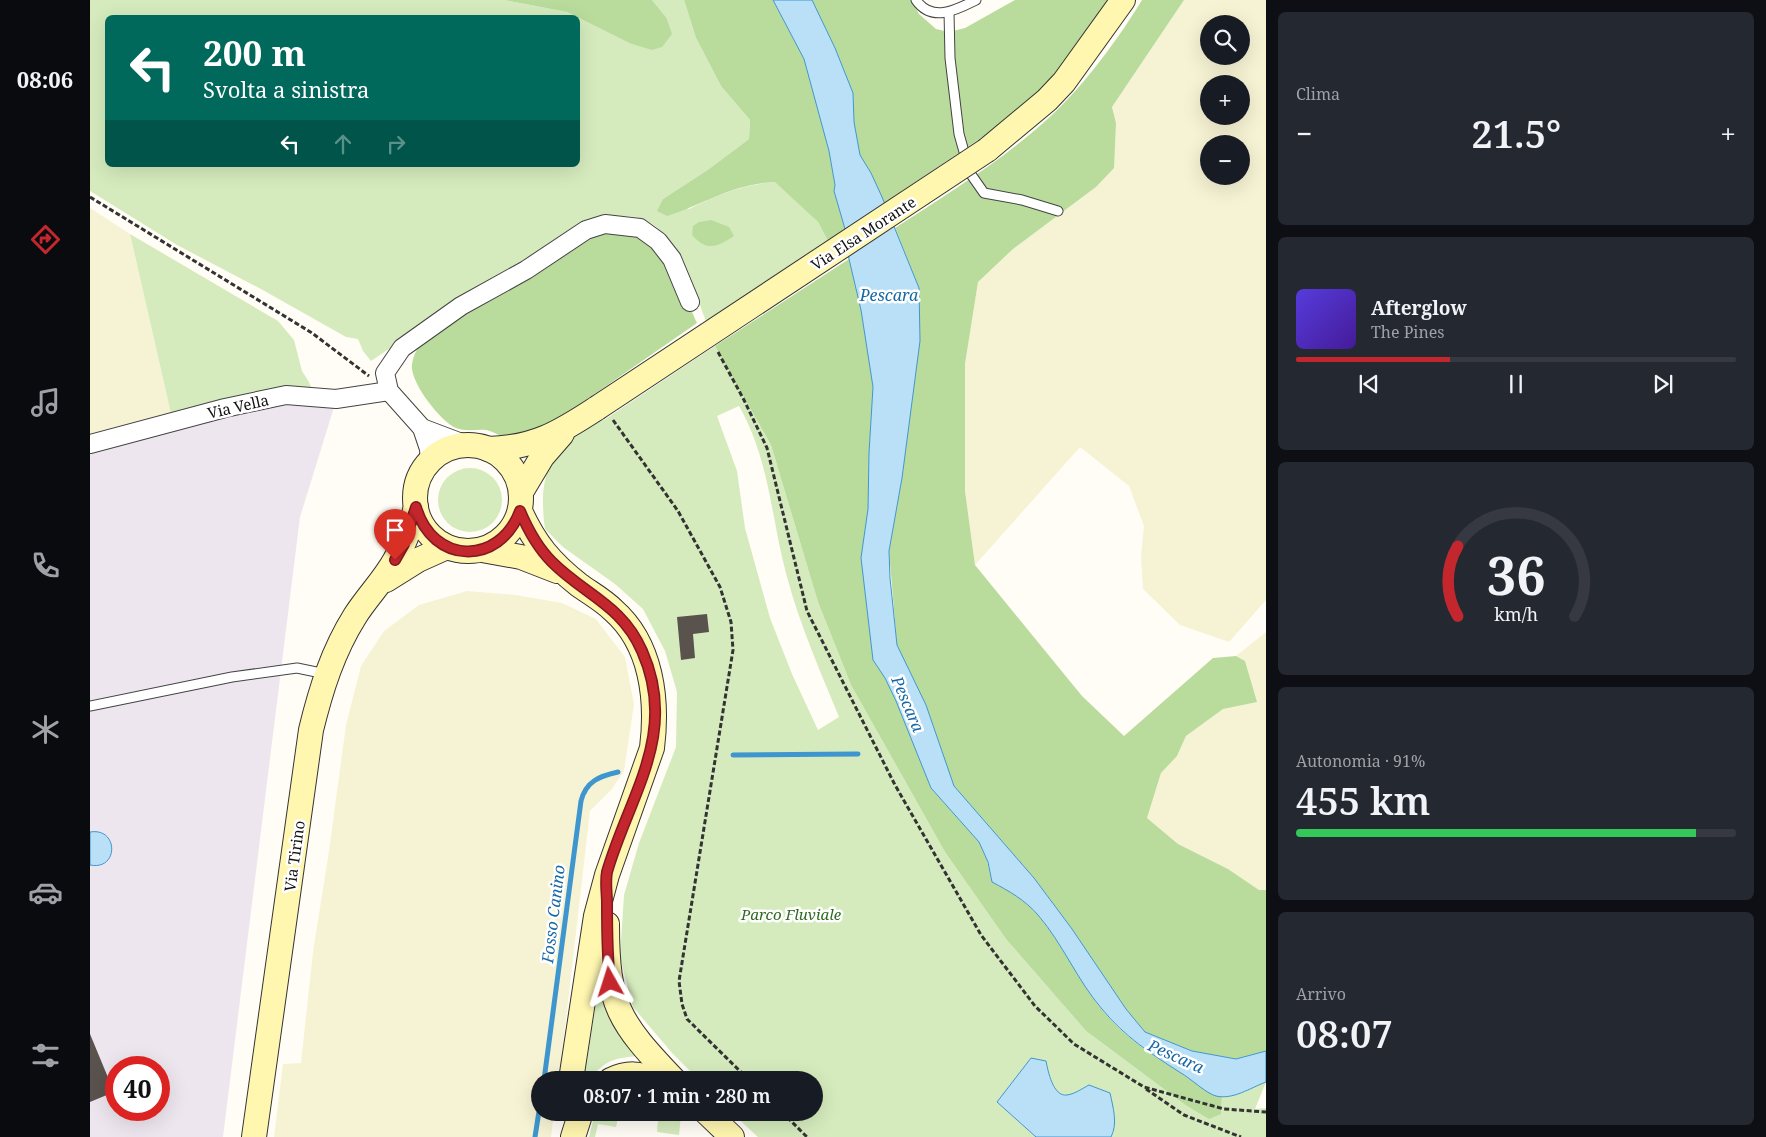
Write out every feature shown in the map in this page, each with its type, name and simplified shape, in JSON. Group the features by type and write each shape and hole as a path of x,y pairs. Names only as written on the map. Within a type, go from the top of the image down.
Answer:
{"main road":[{"name":"Via Elsa Morante","path":"477,447 506,448 533,444 568,427 604,414 987,150 1047,100 1064,82 1123,0"},
{"name":"Via Elsa Morante","path":"520,501 542,457 568,427"},
{"path":"572,1071 596,916 607,874 652,748 654,695 647,665 634,636 625,622 613,609 553,563 540,549 520,501 514,471 508,462 500,455 477,447 446,450 430,462 420,476 416,491 416,507 426,531 436,540 447,547 464,551 482,550 514,555 558,572 578,584"},
{"path":"482,550 510,532 520,501"},
{"name":"Via Tirino","path":"254,1137 311,730 319,695 340,643 355,616 395,560 404,544 416,507"},
{"name":"Via Tirino","path":"374,589 399,570 447,547"},
{"path":"607,874 607,954 613,997 631,1031 666,1071"},
{"path":"564,1137 566,1121"},
{"path":"573,1137 578,1121"},
{"path":"715,1121 732,1137"}],"street":[{"path":"430,462 429,449 422,428 389,391 385,373 402,348 462,306 526,270 586,230 605,224 640,228 658,241 672,259 690,302"},
{"name":"Via Vella","path":"90,444 225,408 286,395 336,399 389,391"},
{"path":"422,428 477,447"}],"lane":[{"path":"916,0 925,10 934,14 949,12 976,0"},
{"path":"949,12 950,58 959,134 970,173 984,193 1022,200 1058,211"},
{"path":"90,706 232,677 288,669 297,668 326,674"}],"path":[{"path":"90,197 312,334 389,391"},
{"path":"715,346 767,448 807,611 895,785 981,935 1036,1006 1074,1044 1144,1087 1184,1116 1241,1137"},
{"path":"604,414 678,511 720,587 731,622 733,650 679,981 682,1004 687,1019 740,1071"},
{"path":"1144,1087 1224,1109 1266,1112"},
{"path":"791,1121 807,1137"}],"shaded area":[{"path":"1184,0 1266,0 1266,600 1229,642 1180,625 1143,589 1141,557 1144,526 1129,486 1080,447 975,565 965,491 965,364 978,282 1013,249 1096,187 1116,123 1112,107"},
{"path":"90,208 130,234 172,418 90,437"},
{"path":"282,401 335,404 300,517 223,1137 90,1137 90,446"},
{"path":"467,591 516,595 562,603 596,619 625,657 634,704 624,771 612,789 590,811 560,1071 531,1071 531,1121 553,1121 551,1137 274,1137 283,1064 301,1063 313,952 346,725 361,666 384,631 419,605"},
{"path":"1266,632 1266,890 1259,890 1228,869 1178,844 1147,818 1161,773 1177,756 1186,736 1223,709 1256,701 1245,661 1236,656"}],"green space":[{"path":"90,0 504,0 567,12 573,15 105,15 105,167 580,167 580,18 629,43 666,17 652,0 684,0 696,38 721,86 750,120 749,139 709,169 663,199 689,209 731,191 753,185 776,182 818,222 828,241 706,321 681,259 662,232 650,222 635,217 596,220 458,302 371,361 363,351 358,339 346,337 261,289 177,245 90,191"},
{"path":"504,0 652,0 666,17 672,34 662,47 652,50 629,43 580,18 580,15 573,15 567,12"},
{"path":"684,0 773,0 804,59 829,151 835,185 834,191 845,229 828,241 818,222 775,182 732,190 667,216 657,211 663,199 709,169 749,139 750,120 721,86 696,38"},
{"path":"812,0 911,0 919,14 936,29 949,32 965,28 1015,0 1109,0 1056,75 1020,112 884,203 871,173 860,155 854,122 853,93 835,48"},
{"path":"1142,0 1184,0 1112,107 1116,123 1114,168 1096,187 1013,249 978,282 965,364 965,491 975,565 1082,696 1124,736 1213,658 1236,656 1245,661 1257,702 1223,709 1186,736 1177,756 1161,773 1147,818 1178,844 1228,869 1259,890 1266,890 1266,1051 1236,1059 1192,1051 1145,1032 1126,1009 1072,929 1034,878 954,786 926,705 897,645 889,551 902,478 920,341 919,288 895,228 996,161 1053,114 1101,60"},
{"path":"711,220 729,227 734,236 712,246 707,246 697,240 692,235 693,226 699,222"},
{"path":"593,232 635,234 649,240 674,273 697,323 534,436 511,439 486,430 464,430 449,424 427,400 415,380 412,364 419,346 432,332"},
{"path":"130,234 278,321 294,340 302,371 313,392 172,418"},
{"path":"849,259 861,310 873,387 868,509 861,558 873,660 885,678 896,701 931,788 979,842 987,860 992,882 1019,897 1043,921 1090,993 1119,1028 1151,1053 1204,1089 1222,1096 1221,1114 1209,1119 1184,1104 1086,1031 1006,939 945,852 851,685 818,602 771,445 715,346"},
{"name":"Parco Fluviale","path":"715,346 771,445 818,602 851,685 945,852 1006,939 1086,1031 1184,1104 1221,1114 1222,1096 1236,1095 1266,1082 1255,1109 1266,1108 1266,1137 1111,1137 1114,1132 1089,1085 1076,1092 1063,1095 1055,1088 1052,1082 1046,1061 997,1102 1036,1137 758,1137 741,1121 823,1121 823,1071 690,1071 673,1054 633,1007 620,957 624,895 639,843 676,747 677,692 665,651 643,609 615,584 563,547 545,529 543,491 546,476 552,463 559,452 570,441 600,418 604,420","holes":["739,406 757,447 769,490 792,595 839,717 818,730 792,674 770,618 745,528 737,471 717,416"]},
{"path":"470,468 482,470 493,477 500,488 502,500 500,512 493,523 482,530 470,532 458,530 447,523 440,512 438,500 440,488 447,477 458,470"},
{"path":"599,982 602,997 638,1056 614,1060 598,1071 586,1071"},
{"path":"593,1121 617,1121 616,1127 598,1124 595,1137 589,1137"},
{"path":"658,1121 680,1121 679,1135 657,1132"}],"water":[{"name":"Pescara","path":"773,0 812,0 835,48 853,93 854,122 860,155 882,197 919,288 920,341 902,478 889,551 890,578 897,645 926,705 954,786 1034,878 1072,929 1126,1009 1145,1032 1192,1051 1236,1059 1266,1051 1266,1082 1235,1095 1222,1097 1212,1095 1129,1036 1110,1019 1093,998 1038,915 1011,892 992,882 988,862 979,842 931,788 896,701 885,678 873,660 861,558 868,509 873,387 861,310 849,259 845,229 834,191 835,185 829,151 804,59"},
{"path":"90,832 100,832 110,842 112,849 110,856 106,862 100,865 90,865"},
{"path":"1031,1058 1046,1061 1052,1082 1062,1095 1073,1093 1089,1085 1110,1093 1115,1121 1111,1137 1036,1137 997,1102"}],"building":[{"path":"707,614 709,632 693,634 695,658 681,660 677,617"},
{"path":"90,1034 105,1070 105,1096 90,1102"}],"waterway":[{"name":"Fosso Canino","path":"733,755 858,754"},
{"name":"Fosso Canino","path":"545,1071 581,801 586,789 595,780 618,772"},
{"name":"Fosso Canino","path":"535,1137 538,1121"}],"route":[{"path":"395,560 404,544 416,507 426,531 447,547 464,551 482,550 502,539 510,532 520,511 540,549 578,584 613,609 625,622 642,651 652,680 655,712 654,730 648,764 607,874 607,954 610,982"}]}
